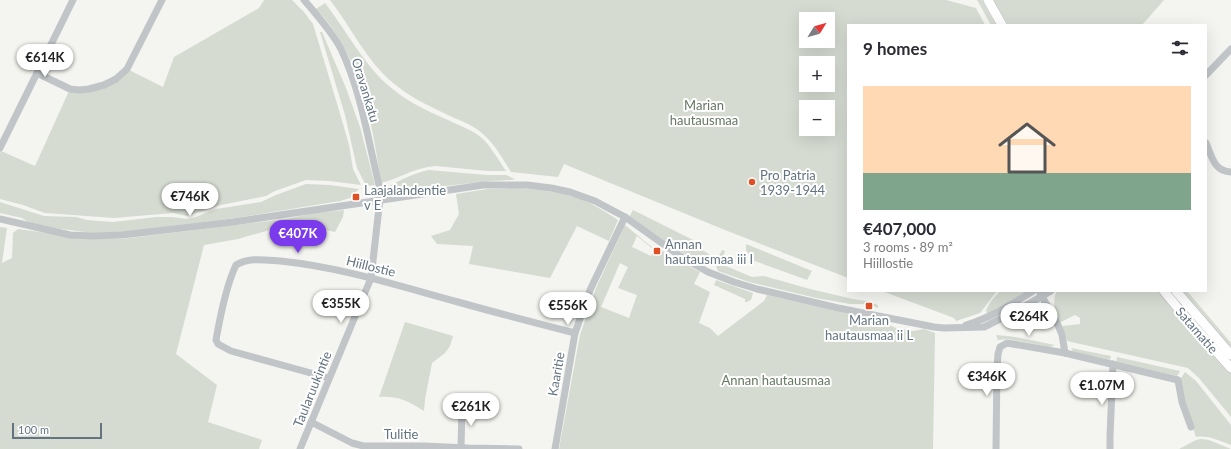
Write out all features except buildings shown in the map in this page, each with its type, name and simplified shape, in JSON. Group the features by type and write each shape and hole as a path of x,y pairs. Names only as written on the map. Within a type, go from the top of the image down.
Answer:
{"main road":[{"path":"988,0 1001,24"},
{"name":"Satamatie","path":"1165,292 1231,368"},
{"name":"Satamatie","path":"1177,292 1231,355"}],"street":[{"path":"0,148 73,0"},
{"path":"37,73 70,89 79,90 89,90 116,79 127,69 162,0"},
{"name":"Oravankatu","path":"304,0 320,18 339,45 355,84 379,185 380,199"},
{"path":"1207,74 1231,49"},
{"path":"1207,145 1217,167 1222,171 1231,172"},
{"path":"0,219 70,235 122,235 233,222 380,199 483,185 527,185 552,188 583,196 610,208 680,256 708,272 757,289 838,308 934,327 984,327 1000,320 1041,294 1058,325 1062,335 1065,353"},
{"name":"Taularuukintie","path":"300,449 371,278 380,199"},
{"name":"Kaaritie","path":"555,449 575,333 590,290 625,217"},
{"name":"Hiillostie","path":"329,378 232,351 218,344 216,340 232,273 239,262 256,259 331,268 575,333"},
{"path":"955,328 982,320 1031,292"},
{"path":"996,449 998,354 1000,348 1007,343 1065,353 1178,380 1182,402 1191,427"},
{"path":"1110,449 1113,364"},
{"path":"461,448 462,406"},
{"name":"Tulitie","path":"311,422 346,441 363,446 386,445 519,449"}],"green space":[{"path":"264,0 292,0 313,24 349,145 353,169 361,185 306,180 275,191 266,196 221,205 187,216 173,213 114,218 45,213 0,199 1,151 35,166 69,91 79,93 129,70 163,87 174,57 259,8"},
{"name":"Marian hautausmaa","path":"330,0 946,0 976,8 984,24 847,24 847,278 725,230 564,164 558,177 511,172 502,157 488,139 480,132 468,124 420,101 405,92 392,82 374,64"},
{"path":"977,0 982,0 995,24 990,24"},
{"path":"993,0 1164,0 1143,24 1007,24"},
{"path":"325,3 364,58 390,87 418,106 475,133 489,146 506,171 487,171 436,166 415,170 381,183 368,113 354,68 344,47 331,27 316,9"},
{"path":"320,32 322,32 346,88 360,127 375,185 366,186 357,168 345,115"},
{"path":"429,170 487,175 506,175 515,179 392,192 387,187 402,179"},
{"path":"306,184 330,185 359,189 350,198 340,201 236,218 122,232 93,233 53,228 0,213 0,202 44,216 76,217 87,220 113,222 156,217 187,219 216,209 261,202"},
{"path":"519,188 568,195 592,204 618,220 609,241 577,226 550,278 469,264 473,246 437,244 431,236 450,230 459,214 456,194 488,189"},
{"path":"344,210 343,217 335,232 303,225 273,229 238,239 204,245 176,354 217,385 208,422 262,440 259,449 0,449 0,227 7,228 2,263 12,258 13,233 18,229 91,239 122,239 286,219 314,213"},
{"path":"633,210 697,242 695,246 709,254 705,264 675,248 629,217"},
{"name":"Annan hautausmaa","path":"625,225 659,253 661,250 700,272 694,284 710,292 699,323 710,328 718,336 764,301 767,295 883,322 896,328 913,331 924,329 935,333 933,449 559,449 580,335 596,288","holes":["637,236 654,250 651,256 632,247","620,263 628,267 618,288 637,295 629,318 601,307"]},
{"path":"746,244 812,271 807,280 752,260 746,250"},
{"path":"722,250 725,251 721,264 752,277 764,276 810,289 867,301 878,305 878,308 868,304 850,304 816,298 749,282 718,271 715,264"},
{"path":"716,280 753,293 751,300 745,302 745,299 714,285"},
{"path":"885,292 996,292 980,313 956,321 954,318"},
{"path":"999,292 1025,292 987,314 986,310 991,301"},
{"path":"1056,292 1159,292 1176,314 1231,373 1231,417 1199,378 1188,368 1067,341 1062,326 1080,324 1080,318 1075,315 1059,323 1055,311 1055,295"},
{"path":"1180,292 1188,292 1231,343 1231,350"},
{"path":"405,322 453,336 450,346 445,353 432,363 424,411 413,404 398,398 379,397"},
{"path":"996,335 1055,345 1050,347 1008,339 998,340"},
{"path":"1071,348 1111,356 1110,360 1074,352"},
{"path":"1117,357 1180,371 1177,376 1116,362"},
{"path":"1185,372 1196,381 1231,425 1231,445 1218,440 1196,437 1184,401 1180,380"},
{"path":"1201,439 1209,440 1231,449 1179,449"}],"place":[{"name":"Pro Patria 1939-1944","path":"752,182"},
{"name":"Laajalahdentie v E","path":"356,197"},
{"name":"Annan hautausmaa iii I","path":"657,251"},
{"name":"Marian hautausmaa ii L","path":"869,306"}]}
